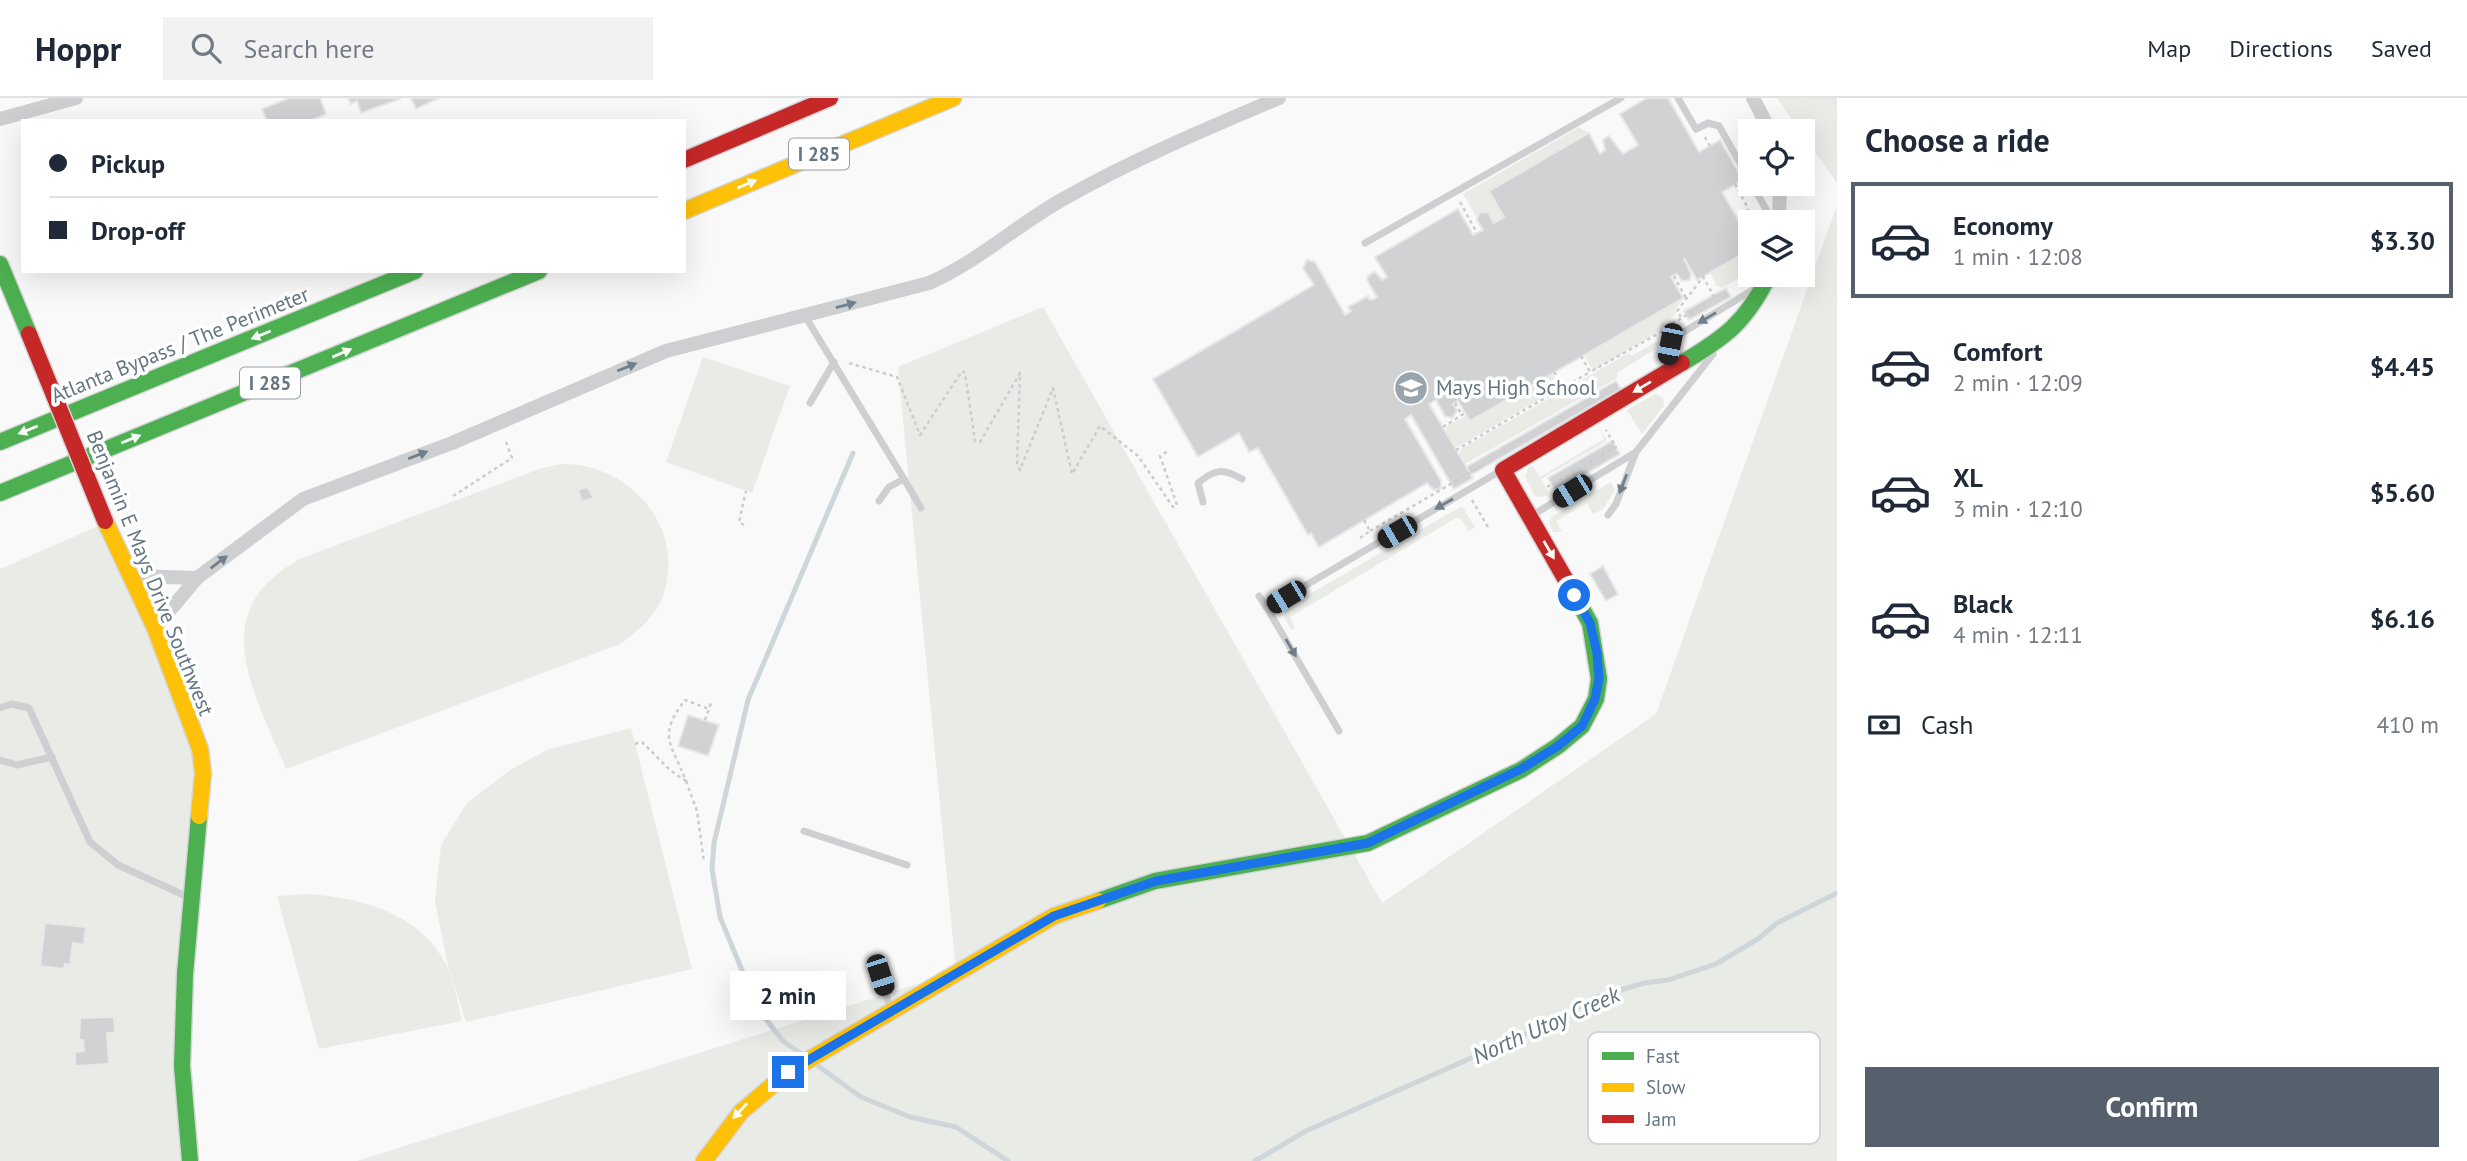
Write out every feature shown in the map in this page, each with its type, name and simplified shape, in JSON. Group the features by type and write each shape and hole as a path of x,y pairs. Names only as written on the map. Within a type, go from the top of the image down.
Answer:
{"main road":[{"name":"I 285","path":"686,159 830,98"},
{"name":"I 285","path":"686,210 953,98"},
{"name":"Benjamin E Mays Drive Southwest","path":"0,264 106,521 155,628 200,749 202,773 182,1066 190,1161"},
{"name":"Atlanta Bypass / The Perimeter","path":"0,442 410,273"},
{"name":"I 285","path":"0,493 534,273"},
{"path":"704,1161 733,1118 752,1098 788,1072 1042,923 1101,897 1167,878 1368,843 1521,769 1558,746 1582,726 1595,699 1599,679 1597,653 1590,623 1503,470 1726,337 1756,302 1763,287"}],"street":[{"path":"0,118 76,98"},
{"path":"155,628 197,578 303,499 452,443 666,351 929,283 960,269 1028,221 1106,175 1279,98"},
{"path":"1753,98 1764,119"},
{"path":"131,576 197,578"}],"lane":[{"path":"1365,243 1621,98"},
{"path":"1678,98 1696,129 1708,123 1719,127 1738,160"},
{"path":"1664,374 1672,339 1754,287"},
{"path":"805,316 920,508"},
{"path":"1608,515 1616,504 1636,452 1726,337"},
{"path":"810,404 834,362"},
{"path":"1530,517 1636,452"},
{"path":"1203,502 1198,483 1212,471 1227,470 1242,479"},
{"path":"1267,608 1503,470"},
{"path":"878,501 889,486 904,479"},
{"path":"1259,596 1339,731"},
{"path":"0,708 12,704 29,708 90,842 118,865 192,898"},
{"path":"0,760 17,765 52,757"},
{"path":"804,831 907,865"},
{"path":"874,958 892,1011"}],"path":[{"path":"1735,184 1748,210"},
{"path":"1454,192 1477,233"},
{"path":"1674,276 1686,298"},
{"path":"1681,317 1677,311 1703,277 1715,298"},
{"path":"1456,450 1667,329 1664,336"},
{"path":"1581,356 1590,372"},
{"path":"834,362 836,359 897,377 920,435 962,371 965,373 975,441 980,442 1020,373 1017,466 1020,470 1053,388 1072,474 1100,426 1138,456 1173,506 1177,505 1176,497 1160,456 1168,451"},
{"path":"1554,372 1564,387"},
{"path":"1443,427 1463,414 1455,403"},
{"path":"1547,486 1616,447 1602,425"},
{"path":"453,496 512,458 506,442"},
{"path":"744,526 738,522 746,491"},
{"path":"1472,500 1489,529"},
{"path":"1351,543 1370,531 1364,520"},
{"path":"704,862 698,811 669,746 667,727 685,700 709,709"},
{"path":"705,720 711,703"},
{"path":"635,744 642,743 685,781"}],"shaded area":[{"path":"1777,98 1837,98 1837,183 1815,152 1815,119 1792,119"},
{"path":"1579,127 1589,133 1504,217 1494,223 1483,211 1477,218 1463,194"},
{"path":"1837,205 1837,1161 357,1161 956,972 898,367 1043,307 1382,903 1656,714 1808,287 1815,287 1815,267"},
{"path":"1738,257 1738,278 1722,288 1717,286 1710,273"},
{"path":"1683,298 1674,311 1676,314 1665,321 1663,329 1596,369 1591,367 1584,355"},
{"path":"1659,340 1656,349 1618,372 1617,378 1465,464 1459,454 1461,449 1627,354 1633,355"},
{"path":"703,357 790,386 752,493 666,462"},
{"path":"1553,374 1559,385 1558,389 1459,446 1454,446 1446,432 1447,426 1466,416 1470,421"},
{"path":"1655,394 1663,398 1664,406 1642,434 1627,410"},
{"path":"1599,427 1607,441 1541,479 1549,494 1544,497 1535,496 1525,477 1529,467 1533,466 1540,477 1604,439"},
{"path":"563,464 587,467 610,475 630,488 647,504 659,524 667,546 668,571 660,603 645,623 620,644 286,769 251,682 245,654 245,627 253,602 272,579 302,558 542,468"},
{"path":"1611,482 1615,490 1603,509 1593,514 1587,503 1556,521 1562,532 1553,532 1549,522 1553,516"},
{"path":"1462,506 1475,527 1469,531 1460,518 1456,518 1290,617 1295,627 1291,630 1284,617 1287,607"},
{"path":"103,524 210,751 178,1037 195,1161 0,1161 0,569"},
{"path":"631,728 692,969 466,1022 448,966 435,901 441,845 467,803 510,770 547,750"},
{"path":"308,894 366,904 401,918 417,929 447,966 462,1021 319,1049 277,896"}],"building":[{"path":"289,98 320,98 326,114 315,119 266,119 262,109"},
{"path":"348,98 400,99 361,113 357,101 351,104"},
{"path":"411,98 439,98 416,109"},
{"path":"1647,98 1668,98 1699,152 1720,140 1738,171 1738,183 1722,192 1738,219 1738,257 1697,280 1684,258 1691,274 1690,280 1682,281 1677,274 1671,277 1683,298 1470,421 1458,401 1453,404 1457,411 1452,418 1445,416 1436,400 1429,404 1473,478 1454,489 1411,415 1405,419 1441,481 1441,488 1434,490 1427,483 1319,547 1311,533 1308,535 1258,448 1249,452 1239,433 1198,457 1153,379 1314,285 1303,268 1307,260 1315,262 1345,315 1351,311 1348,307 1368,296 1370,300 1374,299 1377,297 1367,280 1368,276 1375,272 1382,280 1387,277 1375,257 1458,209 1473,235 1483,230 1477,220 1479,213 1488,212 1494,223 1504,217 1489,191 1589,133 1600,154 1605,150 1603,140 1609,136 1623,154 1638,145 1620,114"},
{"path":"1647,98 1668,98 1699,152 1720,140 1738,171 1738,183 1722,192 1738,219 1738,257 1697,280 1684,258 1691,274 1690,280 1682,281 1677,274 1671,277 1683,298 1470,421 1458,401 1453,404 1457,411 1452,418 1445,416 1436,400 1429,404 1473,478 1454,489 1411,415 1405,419 1441,481 1441,488 1434,490 1427,483 1319,547 1311,533 1308,535 1258,448 1249,452 1239,433 1198,457 1153,379 1314,285 1303,268 1307,260 1315,262 1345,315 1351,311 1348,307 1368,296 1370,300 1374,299 1377,297 1367,280 1368,276 1375,272 1382,280 1387,277 1375,257 1458,209 1473,235 1483,230 1477,220 1479,213 1488,212 1494,223 1504,217 1489,191 1589,133 1600,154 1605,150 1603,140 1609,136 1623,154 1638,145 1620,114"},
{"path":"1726,288 1731,297 1689,320 1684,311"},
{"path":"1616,381 1621,389 1471,475 1466,467"},
{"path":"1612,441 1620,454 1555,491 1548,478"},
{"path":"587,487 594,498 582,501 578,490"},
{"path":"1603,566 1618,594 1606,601 1590,574"},
{"path":"688,715 719,725 708,756 678,746"},
{"path":"45,923 86,927 84,945 73,943 70,965 65,964 64,969 40,966"},
{"path":"114,1017 115,1033 107,1033 109,1064 75,1066 75,1052 84,1051 83,1040 79,1040 80,1018"}],"waterway":[{"path":"803,1055 783,1041 758,1009 720,917 712,869 714,843 748,700 853,453"},
{"name":"North Utoy Creek","path":"1255,1161 1306,1131 1532,1031 1597,997 1644,983 1668,980 1716,964 1758,939 1777,923 1837,893"},
{"path":"814,1063 861,1097 910,1117 956,1127 1008,1161"}],"traffic: fast":[{"path":"0,264 29,334"},
{"path":"0,442 410,273"},
{"path":"0,493 534,273"},
{"path":"1682,363 1733,327 1752,305 1762,287"},
{"path":"1098,901 1155,881 1368,843 1521,770 1558,746 1582,726 1596,699 1599,679 1590,623 1567,582"},
{"path":"190,1161 182,1066 185,974 199,816"}],"traffic: slow":[{"path":"686,210 953,98"},
{"path":"105,521 155,628 200,749 203,773 199,816"},
{"path":"704,1161 741,1112 788,1072 1054,916 1098,901"}],"traffic: jam":[{"path":"686,159 830,98"},
{"path":"29,334 105,521"},
{"path":"1567,582 1503,470 1682,363"}],"place":[{"name":"Mays High School","path":"1411,388"}],"route":[{"path":"788,1072 1054,916 1101,897 1156,881 1264,860 1315,855 1368,843 1521,769 1558,746 1582,726 1595,699 1599,679 1597,653 1590,623 1574,595"}]}
